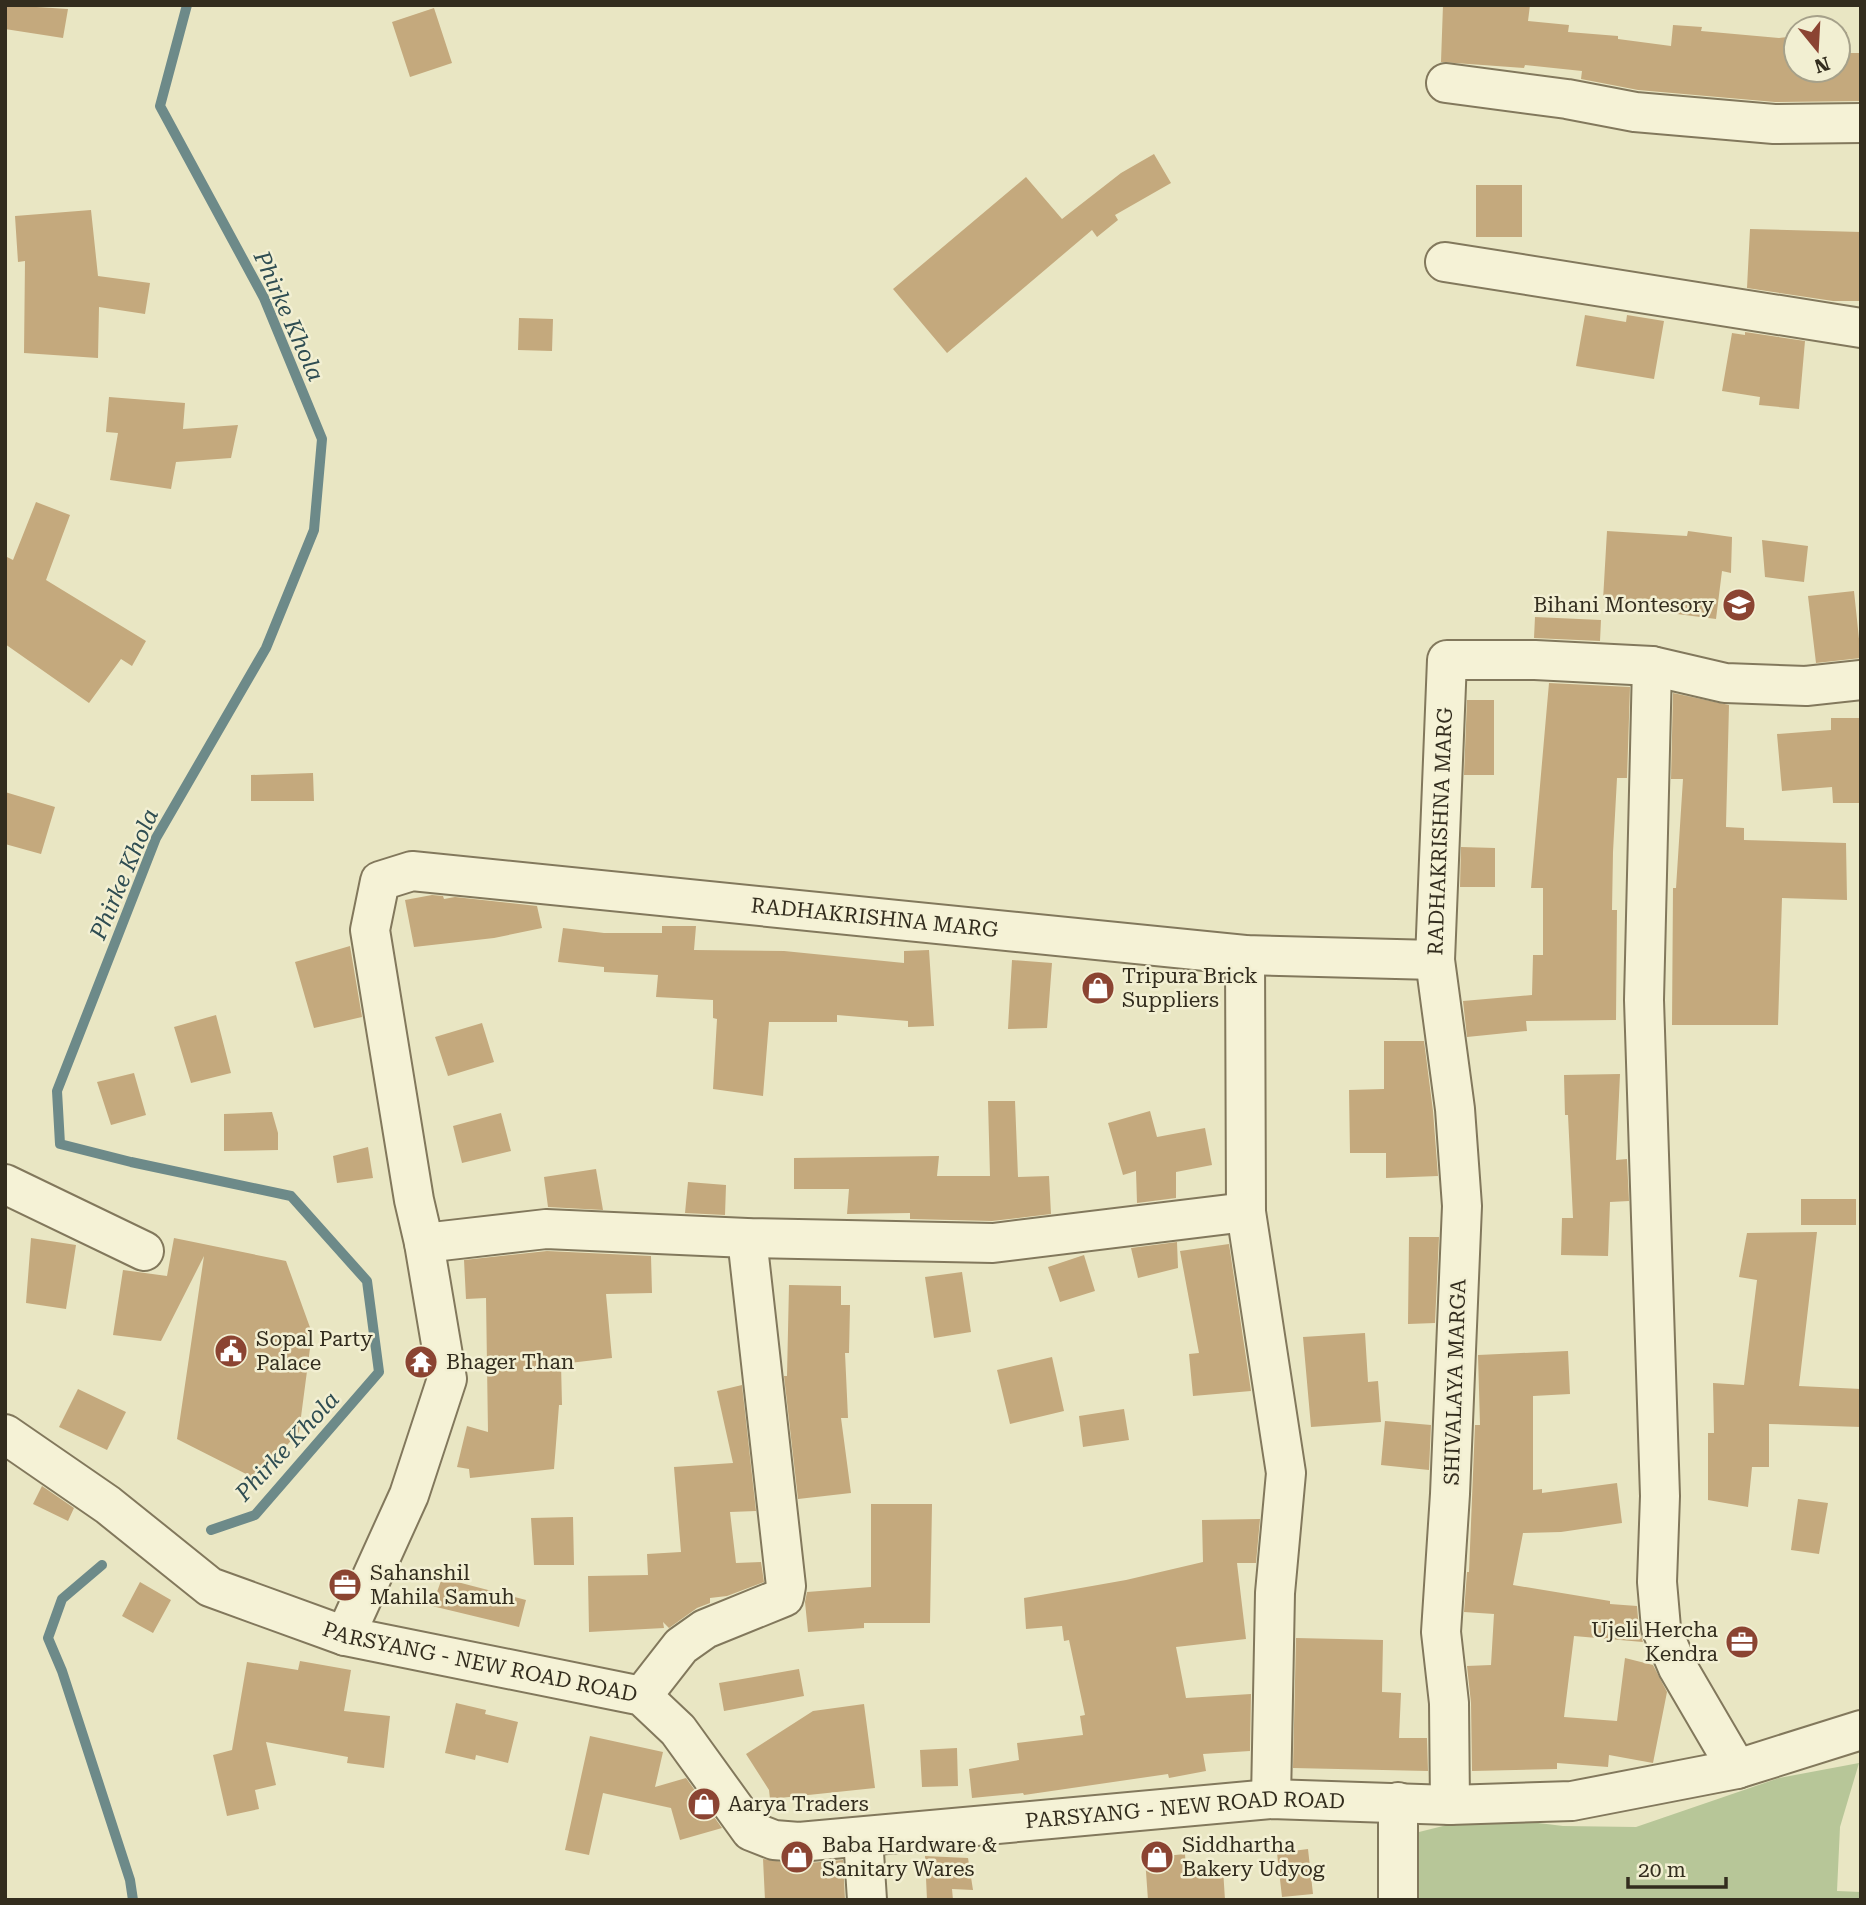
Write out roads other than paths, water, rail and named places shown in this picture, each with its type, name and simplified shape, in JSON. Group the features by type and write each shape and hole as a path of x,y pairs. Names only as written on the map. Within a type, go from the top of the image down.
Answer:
{"street":[{"path":"1446,83 1567,99 1635,112 1774,124 1861,122"},
{"path":"1445,262 1861,328"},
{"name":"RADHAKRISHNA MARG","path":"345,1636 409,1495 447,1379 414,1200 370,930 380,881 412,871 1245,955 1435,960 1447,660 1535,660 1652,666 1725,683 1806,686 1861,680"},
{"path":"1652,666 1644,1000 1660,1496 1657,1582 1661,1628 1678,1668 1737,1769"},
{"path":"1245,955 1246,1212 1286,1473 1275,1593 1271,1799"},
{"name":"SHIVALAYA MARGA","path":"1435,960 1455,1109 1462,1206 1450,1494 1441,1632 1449,1703 1450,1805"},
{"path":"5,1184 144,1251"},
{"path":"424,1243 546,1229 747,1238 993,1242 1246,1212"},
{"path":"642,1696 681,1646 694,1636 783,1597 786,1586 747,1238"},
{"name":"PARSYANG - NEW ROAD ROAD","path":"5,1434 108,1505 210,1587 345,1636 642,1696 678,1730 751,1831 774,1840 799,1842 863,1837 1271,1799 1450,1805 1573,1801 1737,1769 1861,1730"},
{"path":"1398,1802 1398,1900"},
{"path":"863,1837 867,1900"}],"waterway":[{"name":"Phirke Khola","path":"187,5 160,106 264,298 322,439 314,530 266,648 156,838 57,1091 60,1144 291,1196 367,1281 379,1372 255,1515 211,1530"},
{"name":"Phirke Khola","path":"102,1565 62,1599 48,1638 62,1671 130,1880 133,1900"}],"place":[{"name":"Bihani Montesory","path":"1739,605"},
{"name":"Tripura Brick Suppliers","path":"1098,988"},
{"name":"Sopal Party Palace","path":"231,1351"},
{"name":"Bhager Than","path":"421,1362"},
{"name":"Sahanshil Mahila Samuh","path":"345,1585"},
{"name":"Ujeli Hercha Kendra","path":"1742,1642"},
{"name":"Aarya Traders","path":"704,1804"},
{"name":"Baba Hardware & Sanitary Wares","path":"797,1857"},
{"name":"Siddhartha Bakery Udyog","path":"1157,1857"}]}
